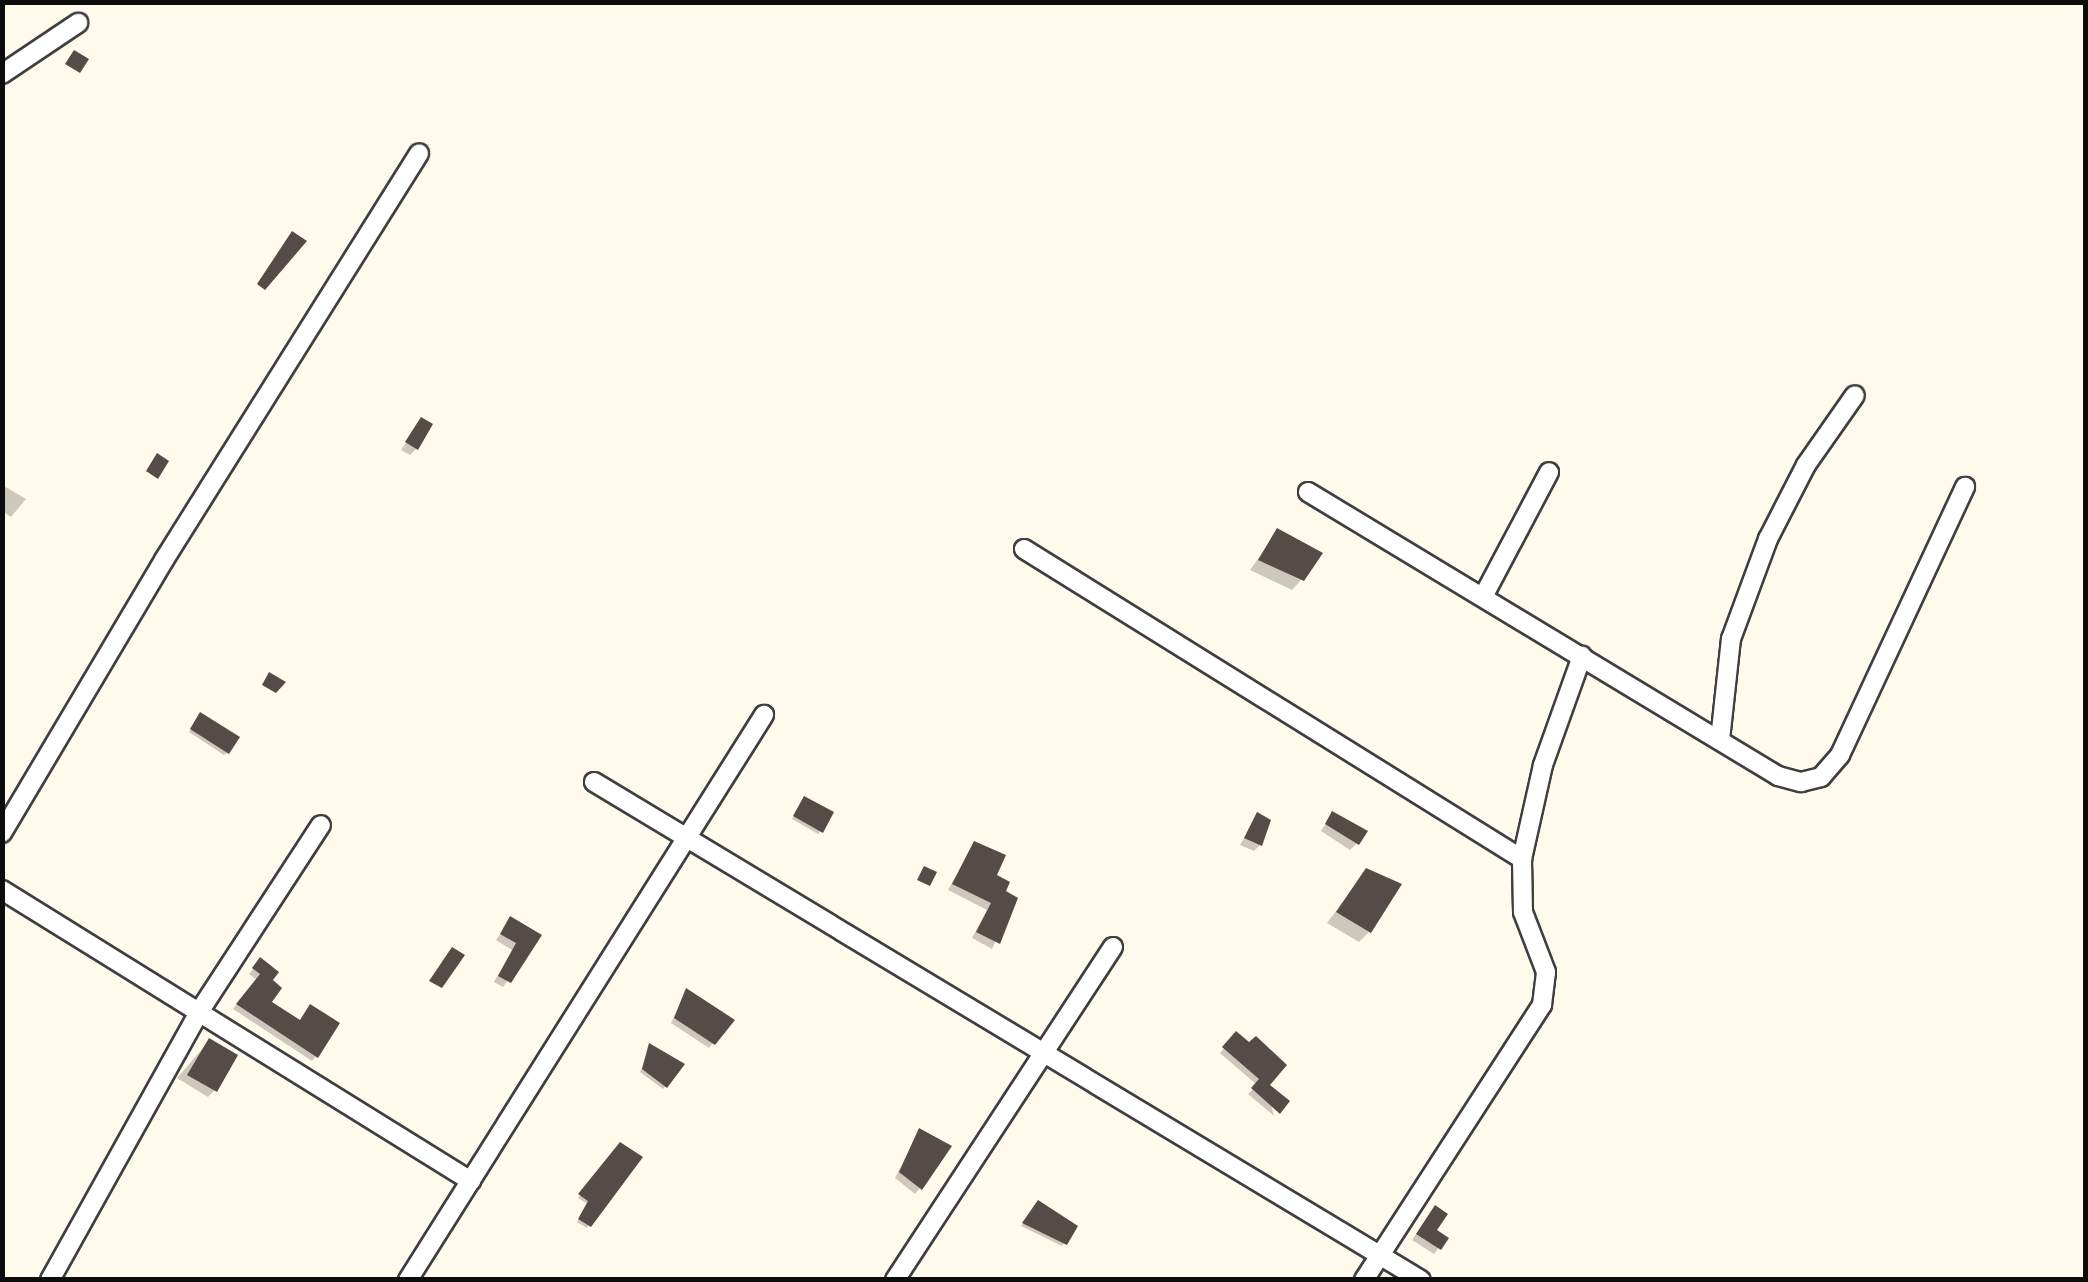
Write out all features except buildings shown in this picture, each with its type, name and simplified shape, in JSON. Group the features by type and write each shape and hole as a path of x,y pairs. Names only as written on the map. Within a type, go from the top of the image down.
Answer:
{"street":[{"path":"2,74 78,23"},
{"path":"2,833 164,560 419,153"},
{"path":"1720,740 1732,639 1768,539 1806,464 1855,395"},
{"path":"1484,596 1549,472"},
{"path":"1308,492 1778,776 1802,782 1832,769 1965,487"},
{"path":"1024,549 1522,859"},
{"path":"1364,1280 1542,1005 1546,972 1523,912 1522,859 1542,765 1582,656"},
{"path":"408,1280 764,716"},
{"path":"594,782 1421,1280"},
{"path":"50,1280 199,1012 321,825"},
{"path":"2,890 471,1180"},
{"path":"895,1280 1113,947"}]}
